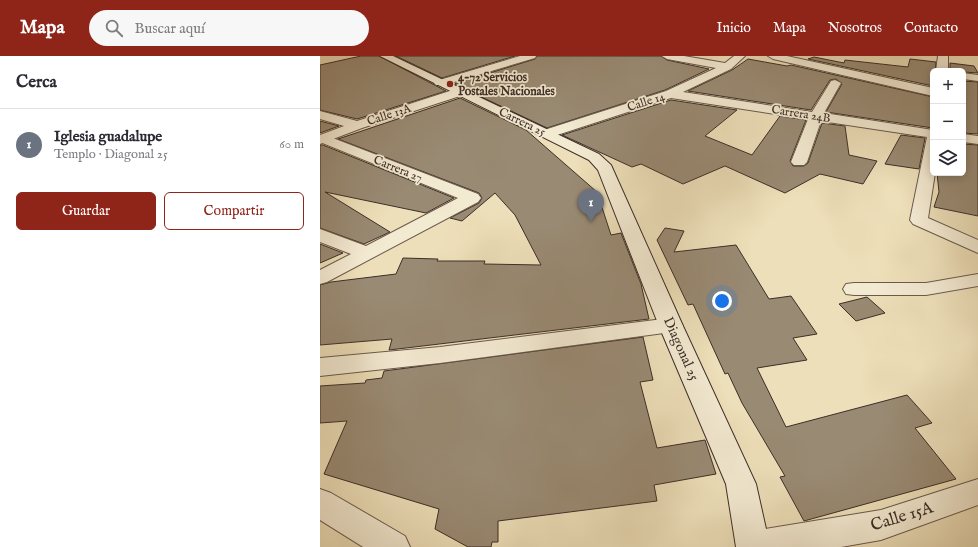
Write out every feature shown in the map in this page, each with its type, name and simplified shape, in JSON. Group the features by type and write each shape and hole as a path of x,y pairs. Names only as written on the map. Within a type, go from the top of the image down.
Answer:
{"street":[{"name":"Carrera 25","path":"386,56 594,157"},
{"path":"440,83 531,56"},
{"path":"667,56 727,67"},
{"name":"Calle 14","path":"546,134 670,94 727,67 740,56"},
{"path":"773,56 930,91"},
{"path":"942,68 944,56"},
{"path":"966,76 978,78"},
{"path":"799,162 816,116 835,83"},
{"name":"Calle 13A","path":"322,140 357,125 459,92"},
{"name":"Carrera 24B","path":"670,94 930,134"},
{"path":"320,115 357,125"},
{"path":"966,138 978,140"},
{"name":"Carrera 27","path":"322,140 472,198 366,253"},
{"path":"933,140 919,220 978,247"},
{"name":"Diagonal 25","path":"594,157 605,168 671,326 741,484 753,547"},
{"path":"320,235 366,253"},
{"path":"320,278 366,253"},
{"path":"854,289 926,289 978,280"},
{"path":"320,367 440,355 671,326"},
{"name":"Calle 15A","path":"753,547 881,525 978,492"},
{"path":"320,503 393,547"}],"building":[{"path":"361,56 379,56 446,91 357,119 320,110 320,65"},
{"path":"396,56 515,56 442,78"},
{"path":"537,56 661,56 667,60 709,69 665,90 547,128 454,84 535,59"},
{"path":"814,57 844,63 845,60 908,67 910,59 936,62 935,68 930,68 930,85 808,59"},
{"path":"748,59 787,66 791,65 930,96 930,128 826,112 842,84 836,79 830,80 811,110 688,91 732,70"},
{"path":"950,63 974,66 978,73 966,72 966,68 950,68"},
{"path":"966,81 978,82 978,134 966,133"},
{"path":"460,98 526,130 597,192 611,235 621,233 641,284 649,319 389,350 392,339 320,345 320,285 331,282 396,274 403,258 438,259 437,261 485,261 484,264 541,265 515,215 495,193 462,221 450,218 479,203 482,198 479,193 338,139"},
{"path":"671,100 737,110 705,136 752,155 780,116 806,120 790,161 793,166 804,166 808,163 822,123 845,126 849,155 877,161 863,184 820,174 785,193 725,166 683,184 641,164 632,167 562,135"},
{"path":"320,121 339,126 320,133"},
{"path":"901,135 925,138 919,169 885,164"},
{"path":"966,144 978,145 978,216 934,207 939,192 937,176 966,176"},
{"path":"320,145 454,198 426,213 325,192 390,232 364,244 320,228"},
{"path":"665,228 684,231 674,252 736,245 769,299 791,296 817,334 793,338 807,360 757,368 786,427 907,395 932,423 915,428 956,479 804,521 780,477 785,476 742,403 728,373 725,374 693,304 688,305 657,240"},
{"path":"320,244 343,253 320,263"},
{"path":"867,297 885,313 856,321 839,304"},
{"path":"643,337 653,380 640,382 657,448 705,440 716,474 654,485 657,501 498,521 498,542 492,542 491,547 468,547 435,529 439,509 324,474 347,421 320,423 320,386 365,383 366,380 382,378 384,371"}],"place":[{"name":"4-72 Servicios Postales Nacionales","path":"450,84"},
{"name":"Iglesia guadalupe","path":"591,222"}]}
